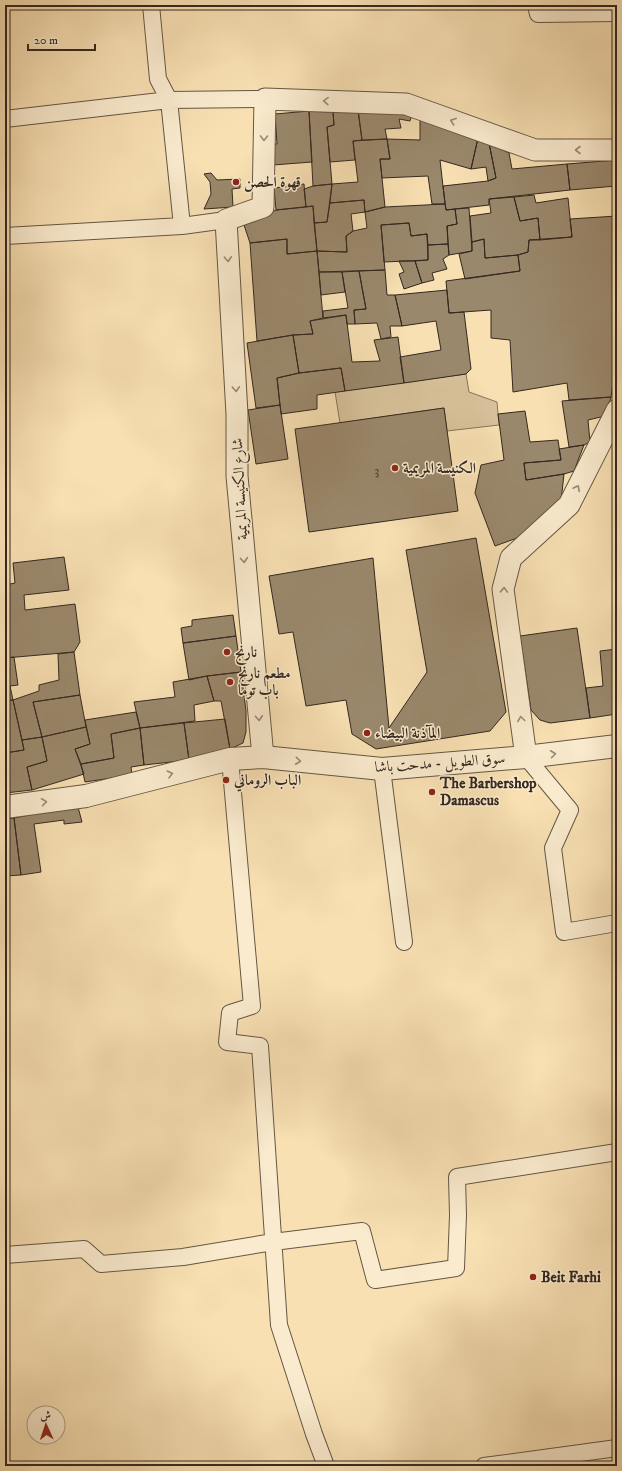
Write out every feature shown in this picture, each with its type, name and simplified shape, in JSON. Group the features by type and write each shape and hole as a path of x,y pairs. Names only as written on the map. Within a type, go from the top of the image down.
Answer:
{"street":[{"path":"151,5 158,79 169,100 182,226"},
{"path":"536,5 538,14 617,13"},
{"path":"5,236 182,226 226,220 263,207 265,99"},
{"path":"5,119 169,100 265,99 406,104 535,150 617,150"},
{"name":"شارع الكنيسة المريمية","path":"226,220 237,414 236,476 263,757"},
{"path":"617,410 569,505 511,558 503,589 526,757 570,810 553,848 564,932 617,923"},
{"name":"سوق الطويل - مدحت باشا","path":"5,807 86,796 230,759 263,757 382,769 526,757 617,746"},
{"path":"230,759 252,1006 230,1013 227,1042 260,1046 278,1325 326,1466"},
{"path":"382,769 404,942"},
{"path":"5,1256 84,1249 101,1264 183,1258 273,1242 362,1231 375,1280 456,1268 458,1215 457,1177 617,1152"},
{"path":"484,1466 617,1448"}],"shaded area":[{"path":"466,374 469,392 497,402 499,425 447,431 444,408 340,423 335,392"}],"building":[{"path":"358,110 362,140 353,141 355,160 330,162 327,127 334,125 333,112"},
{"path":"358,110 412,115 410,121 399,119 401,128 385,129 387,139 362,140"},
{"path":"309,111 312,162 273,165 271,144 277,144 275,114"},
{"path":"309,111 333,112 334,125 327,127 332,184 313,186"},
{"path":"420,118 478,138 471,169 440,160 445,204 432,204 428,176 382,178 380,159 390,159 387,139 420,140"},
{"path":"478,138 489,143 496,178 488,181 486,167 471,169"},
{"path":"387,139 390,159 380,159 385,207 365,212 364,200 330,203 332,184 358,182 353,141"},
{"path":"489,143 509,153 512,169 567,164 570,190 489,199 489,205 446,210 443,186 488,181 496,178"},
{"path":"617,160 617,200 616,186 570,190 567,164"},
{"path":"211,173 217,180 240,179 240,188 232,189 233,207 204,209 211,194 210,182 204,174"},
{"path":"304,184 306,207 276,210 274,188"},
{"path":"332,184 327,222 314,223 313,206 306,207 304,189 313,186"},
{"path":"534,195 536,203 568,198 572,237 540,240 538,218 520,221 514,197"},
{"path":"514,197 520,221 538,218 540,240 529,240 528,252 518,255 485,258 484,239 472,242 470,216 491,213 489,199"},
{"path":"364,200 365,212 351,214 353,231 346,236 347,252 317,251 314,223 327,222 330,203"},
{"path":"445,204 446,210 455,209 457,224 447,226 448,244 428,245 427,234 411,236 409,223 381,225 385,270 319,272 317,251 347,252 346,236 353,231 367,228 365,212 385,207"},
{"path":"313,206 317,251 287,254 287,239 250,243 244,225 276,210"},
{"path":"469,208 472,251 449,255 447,226 457,224 455,209"},
{"path":"617,216 617,355 611,397 569,400 567,383 513,392 510,340 491,338 491,310 449,313 446,281 520,271 518,255 528,252 529,240 572,237 570,219"},
{"path":"409,223 411,236 427,234 428,260 384,262 381,225"},
{"path":"287,239 287,254 317,251 323,318 310,321 313,334 293,335 257,341 250,243"},
{"path":"484,239 485,258 518,255 520,271 465,279 459,254 472,251 472,242"},
{"path":"448,244 449,255 443,259 447,269 432,273 434,280 422,283 415,261 428,260 428,245"},
{"path":"399,261 415,261 422,283 404,289 399,274 404,272"},
{"path":"385,270 387,295 395,295 402,326 390,326 391,337 381,339 377,323 355,324 354,310 366,309 359,271"},
{"path":"359,271 366,309 354,310 355,324 347,324 346,315 323,318 323,311 348,308 342,272"},
{"path":"319,272 342,272 345,292 321,295"},
{"path":"447,290 449,313 464,312 471,369 466,374 404,383 400,357 441,350 436,321 402,326 395,295"},
{"path":"346,315 352,362 380,361 374,340 398,337 404,383 345,391 341,368 299,373 293,335 313,334 310,321"},
{"path":"293,335 299,373 277,378 280,405 256,408 247,343"},
{"path":"341,368 345,391 317,395 317,409 281,414 277,378 299,373"},
{"path":"611,397 605,416 588,420 590,442 584,445 569,447 562,401"},
{"path":"280,405 288,459 256,464 248,410"},
{"path":"444,408 458,511 309,532 295,429"},
{"path":"525,411 530,442 558,440 561,460 524,463 526,480 564,474 561,501 520,537 495,546 475,493 481,465 504,460 498,414"},
{"path":"584,445 574,471 526,480 524,463 561,460 559,449"},
{"path":"476,538 506,712 490,731 376,749 352,734 346,700 306,706 293,632 279,634 269,576 373,558 389,728 427,672 406,550"},
{"path":"64,557 69,590 24,595 25,610 75,604 80,642 74,652 5,658 5,585 15,583 13,563"},
{"path":"233,615 236,636 183,643 181,628 192,626 192,620"},
{"path":"577,628 590,718 550,723 540,720 531,710 520,636"},
{"path":"236,636 241,672 207,676 189,680 183,643"},
{"path":"617,649 617,714 590,718 586,688 603,686 600,651"},
{"path":"74,652 80,695 33,702 42,737 22,740 13,700 39,691 39,685 59,680 58,654"},
{"path":"14,657 18,685 10,686 13,700 5,701 5,658"},
{"path":"241,672 246,711 246,732 243,743 230,749 221,701 214,701 207,676"},
{"path":"207,676 214,701 194,705 195,721 140,728 134,702 175,697 173,682"},
{"path":"80,695 86,727 42,737 33,702"},
{"path":"13,700 24,750 5,753 5,701"},
{"path":"136,712 140,728 111,734 114,758 81,764 75,749 90,744 85,720"},
{"path":"225,719 230,749 189,760 184,723"},
{"path":"184,723 189,760 144,765 140,728"},
{"path":"86,727 90,744 75,749 84,774 32,790 27,767 47,761 42,737"},
{"path":"140,728 144,765 131,767 132,775 85,782 81,764 114,758 111,734"},
{"path":"42,737 47,761 27,767 32,790 5,793 5,753 24,750 22,740"},
{"path":"78,807 82,822 64,824 64,820 34,824 41,872 21,875 14,818 53,810"},
{"path":"14,818 21,875 5,876 5,819"}],"place":[{"name":"قهوة الحصن","path":"236,182"},
{"name":"الكنيسة المريمية","path":"395,468"},
{"name":"نارنج","path":"227,652"},
{"name":"مطعم نارنج باب توما","path":"230,682"},
{"name":"المآذنة البيضاء","path":"367,733"},
{"name":"الباب الروماني","path":"226,780"},
{"name":"The Barbershop Damascus","path":"432,792"},
{"name":"Beit Farhi","path":"533,1277"}]}
